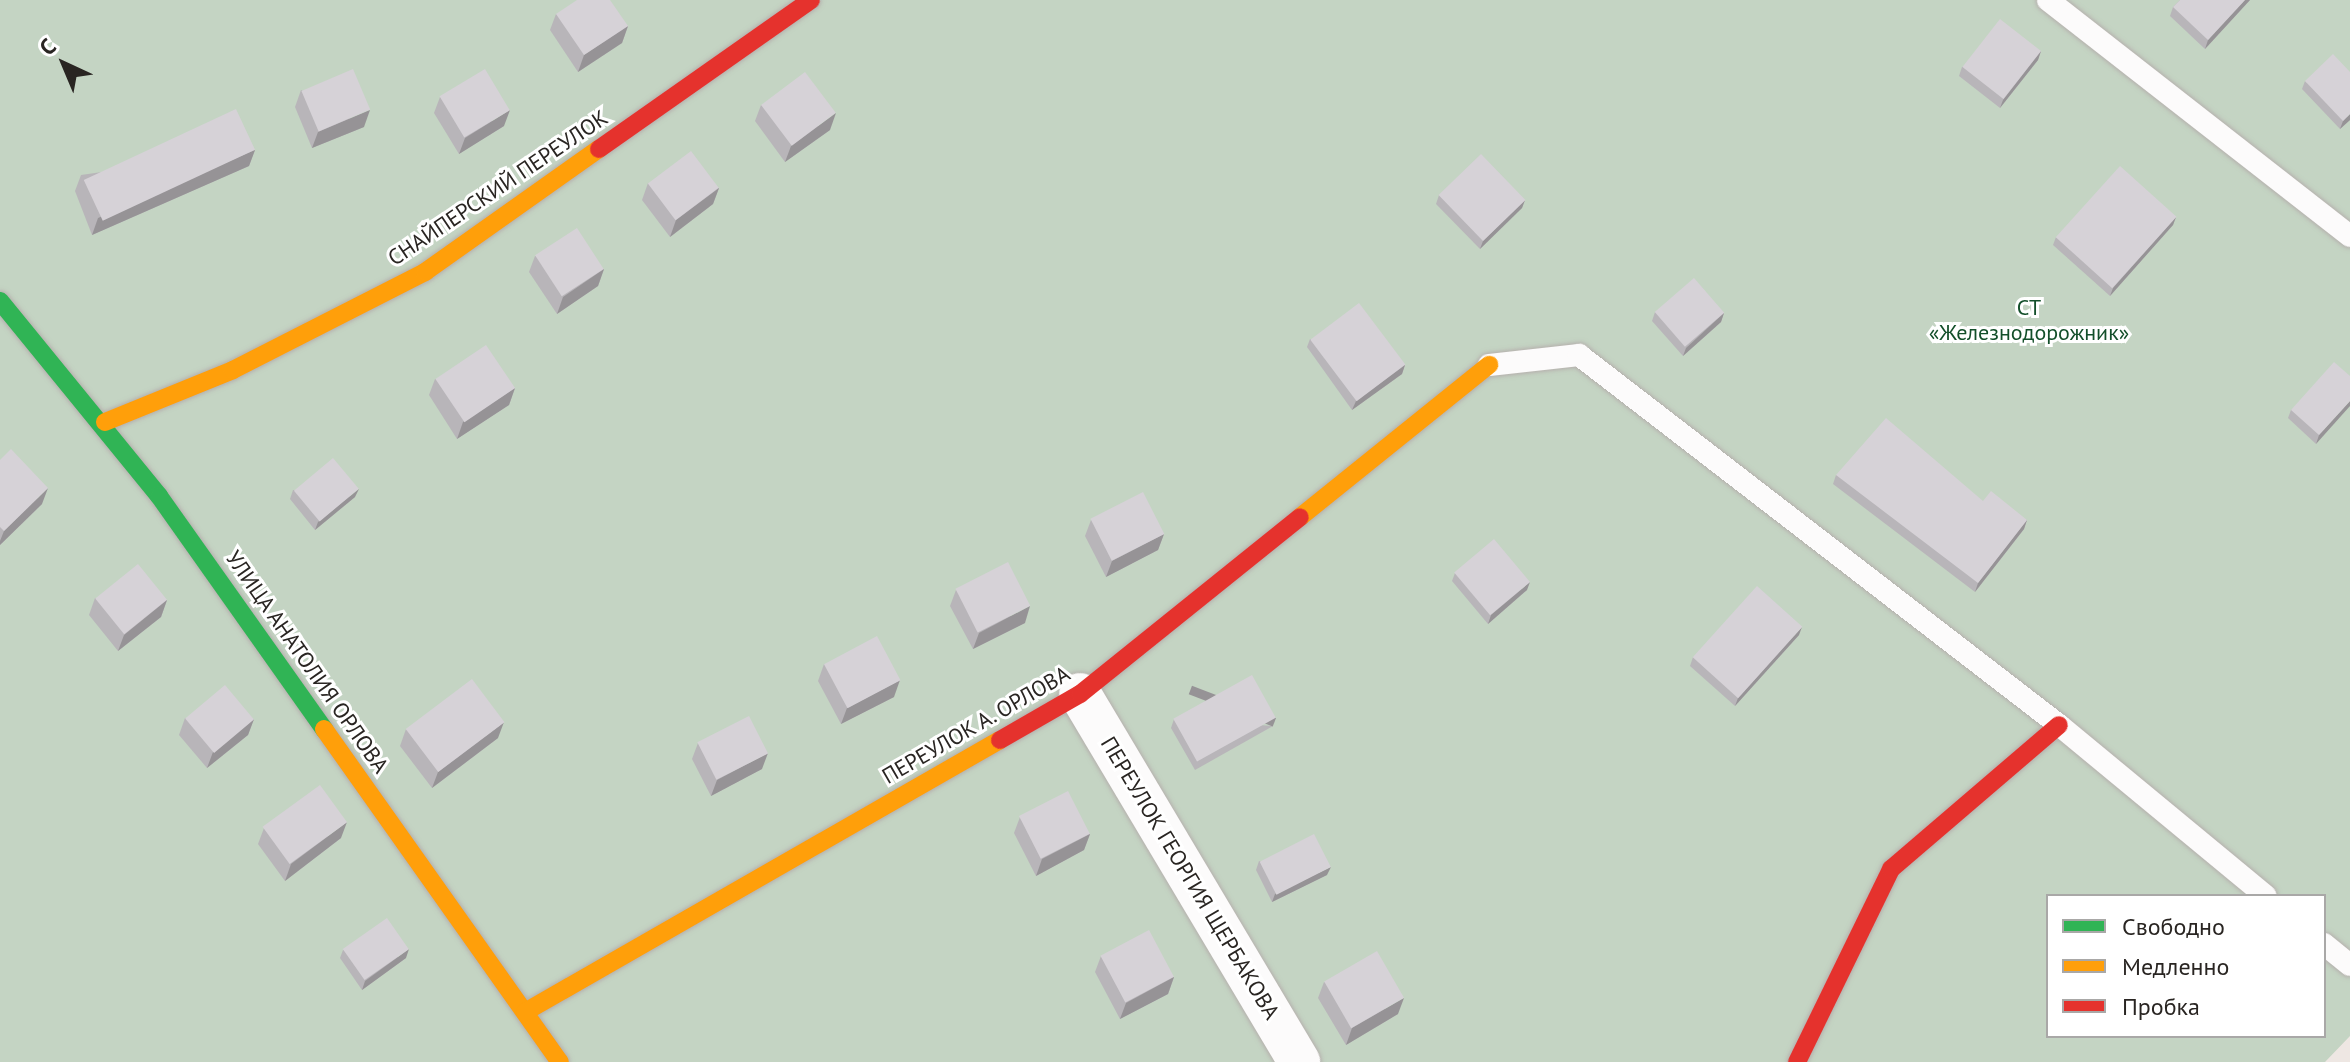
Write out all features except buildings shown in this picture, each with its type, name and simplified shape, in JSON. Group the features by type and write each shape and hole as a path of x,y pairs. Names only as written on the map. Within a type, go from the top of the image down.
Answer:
{"street":[{"name":"СНАЙПЕРСКИЙ ПЕРЕУЛОК","path":"105,422 233,370 425,272 811,0"},
{"name":"УЛИЦА АНАТОЛИЯ ОРЛОВА","path":"0,301 105,422 560,1062"},
{"name":"ПЕРЕУЛОК А. ОРЛОВА","path":"525,1012 1080,694 1489,365"},
{"name":"ПЕРЕУЛОК ГЕОРГИЯ ЩЕРБАКОВА","path":"1080,694 1299,1062"},
{"path":"1797,1062 1891,869 2059,725"}],"lane":[{"path":"2048,0 2350,236"},
{"path":"1489,365 1579,355 2059,725 2264,894"},
{"path":"2326,946 2350,965"}],"green space":[{"name":"СТ «Железнодорожник»","path":"0,0 2350,0 2350,1036 2325,1062 0,1062"}],"traffic: fast":[{"path":"0,301 159,496 324,729"}],"traffic: slow":[{"path":"105,422 233,370 425,272 599,149"},
{"path":"1300,517 1489,365"},
{"path":"324,729 560,1062"},
{"path":"525,1012 1000,740"}],"traffic: jam":[{"path":"599,149 811,0"},
{"path":"1000,740 1080,694 1300,517"},
{"path":"1797,1062 1891,869 2059,725"}]}
